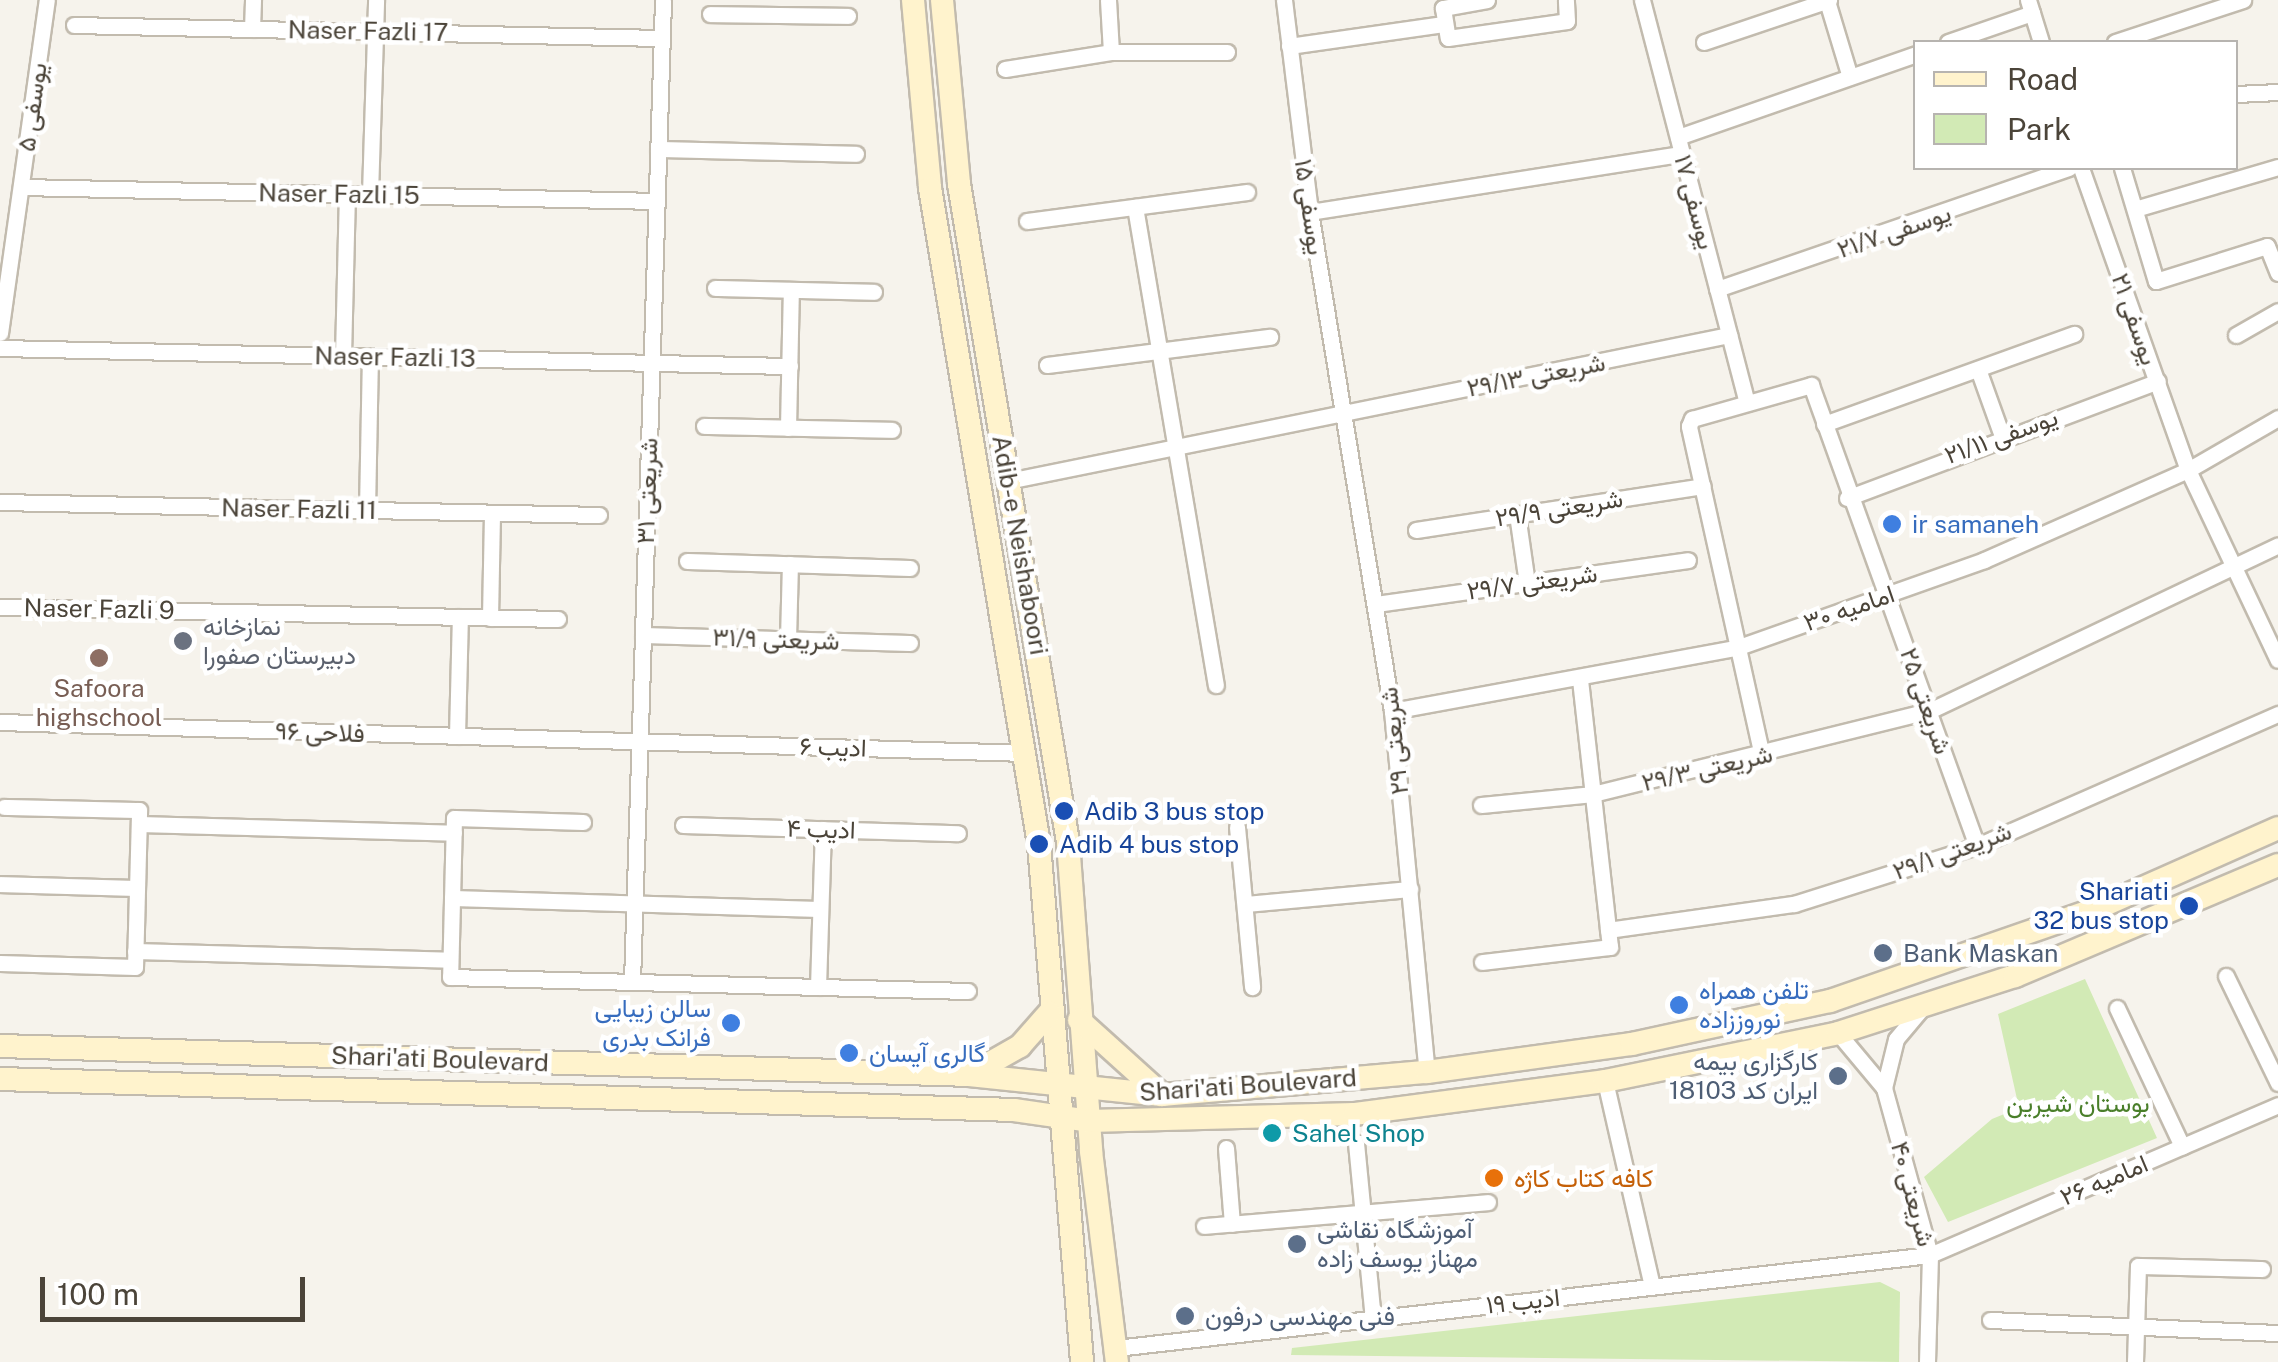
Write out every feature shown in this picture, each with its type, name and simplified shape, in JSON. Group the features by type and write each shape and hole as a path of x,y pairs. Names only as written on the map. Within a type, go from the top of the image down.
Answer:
{"main road":[{"name":"Adib-e Neishaboori","path":"913,0 930,188 1039,844 1057,1118 1082,1362"},
{"name":"Adib-e Neishaboori","path":"942,0 959,184 1068,842 1079,1020 1117,1355"},
{"path":"930,188 959,184"},
{"name":"Shari'ati Boulevard","path":"0,1046 969,1075 1086,1092 1162,1096 1427,1072 1632,1044 1830,1000 2075,917 2278,828"},
{"name":"Shari'ati Boulevard","path":"0,1079 994,1110 1089,1121 1355,1114 1606,1082 1838,1033 1922,1008 2106,941 2278,865"},
{"path":"969,1075 1020,1046 1049,1012"},
{"path":"1079,1020 1162,1096"}],"street":[{"name":"یوسفی ۵","path":"0,333 5,268 21,187 47,0"},
{"path":"252,28 253,0"},
{"path":"370,194 376,0"},
{"name":"شریعتی ۳۱","path":"632,982 662,0"},
{"path":"1108,0 1111,52"},
{"name":"یوسفی ۱۵","path":"1284,0 1310,212 1342,412"},
{"path":"1488,0 1443,8 1443,24 1452,38 1567,21 1566,0"},
{"name":"یوسفی ۱۷","path":"1642,0 1747,403"},
{"path":"1704,42 1828,0 1850,77"},
{"path":"2121,40 2243,0"},
{"path":"1953,40 2030,6 2040,40"},
{"path":"710,14 758,7 848,16"},
{"path":"1289,46 1443,24"},
{"name":"Naser Fazli 17","path":"74,25 662,38"},
{"path":"1006,68 1111,52 1227,52"},
{"path":"1678,137 1913,55"},
{"path":"2238,94 2278,92"},
{"path":"658,149 856,154"},
{"path":"1310,212 1682,154"},
{"path":"2135,209 2278,167"},
{"name":"یوسفی ۲۱/۷","path":"1717,289 2063,170"},
{"name":"یوسفی ۲۱","path":"2082,170 2188,470 2278,660"},
{"path":"2123,170 2156,281"},
{"name":"Naser Fazli 15","path":"21,187 656,201"},
{"path":"1026,222 1248,192"},
{"path":"343,356 347,194"},
{"path":"1135,207 1216,686"},
{"path":"2126,292 2267,246 2274,255 2278,273"},
{"path":"715,288 874,292"},
{"path":"788,428 792,290"},
{"path":"2236,336 2278,311"},
{"path":"1824,424 2074,334"},
{"name":"شریعتی ۲۹/۱۳","path":"1008,481 1173,443 1729,335"},
{"path":"1047,366 1162,354 1270,336"},
{"name":"Naser Fazli 13","path":"0,348 790,366"},
{"path":"366,510 370,356"},
{"path":"1978,369 2002,436"},
{"name":"یوسفی ۲۱/۱۱","path":"1847,498 2002,436 2158,381"},
{"name":"شریعتی ۲۵","path":"1747,403 1814,386 1847,498 1888,595 1976,846"},
{"path":"1747,403 1690,422 1762,756"},
{"name":"شریعتی ۲۹","path":"1342,412 1392,711 1427,1072"},
{"name":"امامیه ۳۰","path":"1392,711 1580,680 1736,648 1888,595 2188,470 2278,418"},
{"path":"704,426 892,430"},
{"name":"شریعتی ۲۹/۹","path":"1416,530 1703,486"},
{"name":"Naser Fazli 11","path":"0,502 599,515"},
{"path":"490,618 492,513"},
{"path":"1516,514 1526,583"},
{"name":"شریعتی ۲۹/۳","path":"1481,806 1593,794 1762,756 1929,711 2235,569 2278,545"},
{"name":"شریعتی ۲۹/۷","path":"1376,604 1688,560"},
{"path":"687,561 910,568"},
{"path":"788,639 790,564"},
{"name":"Naser Fazli 9","path":"0,607 558,619"},
{"path":"457,736 460,617"},
{"name":"شریعتی ۳۱/۹","path":"643,635 910,643"},
{"path":"1580,680 1609,938"},
{"name":"شریعتی ۲۹/۱","path":"1482,962 1794,904 1976,846 2278,714"},
{"name":"فلاحی ۹۶","path":"0,722 640,741"},
{"name":"ادیب ۶","path":"640,741 1026,753"},
{"path":"4,806 139,817 454,826 583,822"},
{"path":"135,959 139,817"},
{"name":"ادیب ۴","path":"683,825 958,833"},
{"path":"450,968 454,826"},
{"path":"1238,828 1252,987"},
{"path":"818,987 822,829"},
{"path":"0,884 137,888"},
{"path":"1244,904 1410,888"},
{"path":"452,898 820,909"},
{"path":"0,963 135,959 450,968 632,982 968,992"},
{"path":"2226,976 2278,1083"},
{"name":"شریعتی ۴۰","path":"1884,1088 1896,1039 1922,1008"},
{"path":"2117,1008 2182,1146"},
{"name":"شریعتی ۴۰","path":"1838,1033 1884,1088 1930,1255 1927,1362"},
{"path":"1606,1082 1652,1286"},
{"name":"امامیه ۲۶","path":"1930,1255 2278,1104"},
{"path":"1356,1144 1373,1318"},
{"path":"1226,1148 1232,1224"},
{"path":"1204,1226 1488,1202"},
{"name":"ادیب ۱۹","path":"1117,1355 1373,1318 1930,1255"},
{"path":"2135,1362 2138,1266 2262,1270"},
{"path":"1990,1320 2278,1332"}],"green space":[{"name":"بوستان شیرین","path":"2085,979 2157,1138 1948,1222 1924,1177 1992,1119 2019,1108 1998,1014"},
{"path":"1880,1282 1900,1292 1899,1362 1291,1355 1292,1348"}],"place":[{"name":"ir samaneh","path":"1892,524"},
{"name":"نمازخانه دبیرستان صفورا","path":"183,641"},
{"name":"Safoora highschool","path":"99,658"},
{"name":"Adib 3 bus stop","path":"1064,811"},
{"name":"Adib 4 bus stop","path":"1039,844"},
{"name":"Shariati 32 bus stop","path":"2189,906"},
{"name":"Bank Maskan","path":"1883,953"},
{"name":"تلفن همراه نوروززاده","path":"1679,1005"},
{"name":"سالن زیبایی فرانک بدری","path":"731,1023"},
{"name":"گالری آيسان","path":"849,1053"},
{"name":"کارگزاری بیمه ایران کد 18103","path":"1838,1076"},
{"name":"Sahel Shop","path":"1272,1133"},
{"name":"کافه کتاب کاژه","path":"1494,1178"},
{"name":"آموزشگاه نقاشی مهناز یوسف زاده","path":"1297,1244"},
{"name":"فنی مهندسی درفون","path":"1185,1316"}]}
